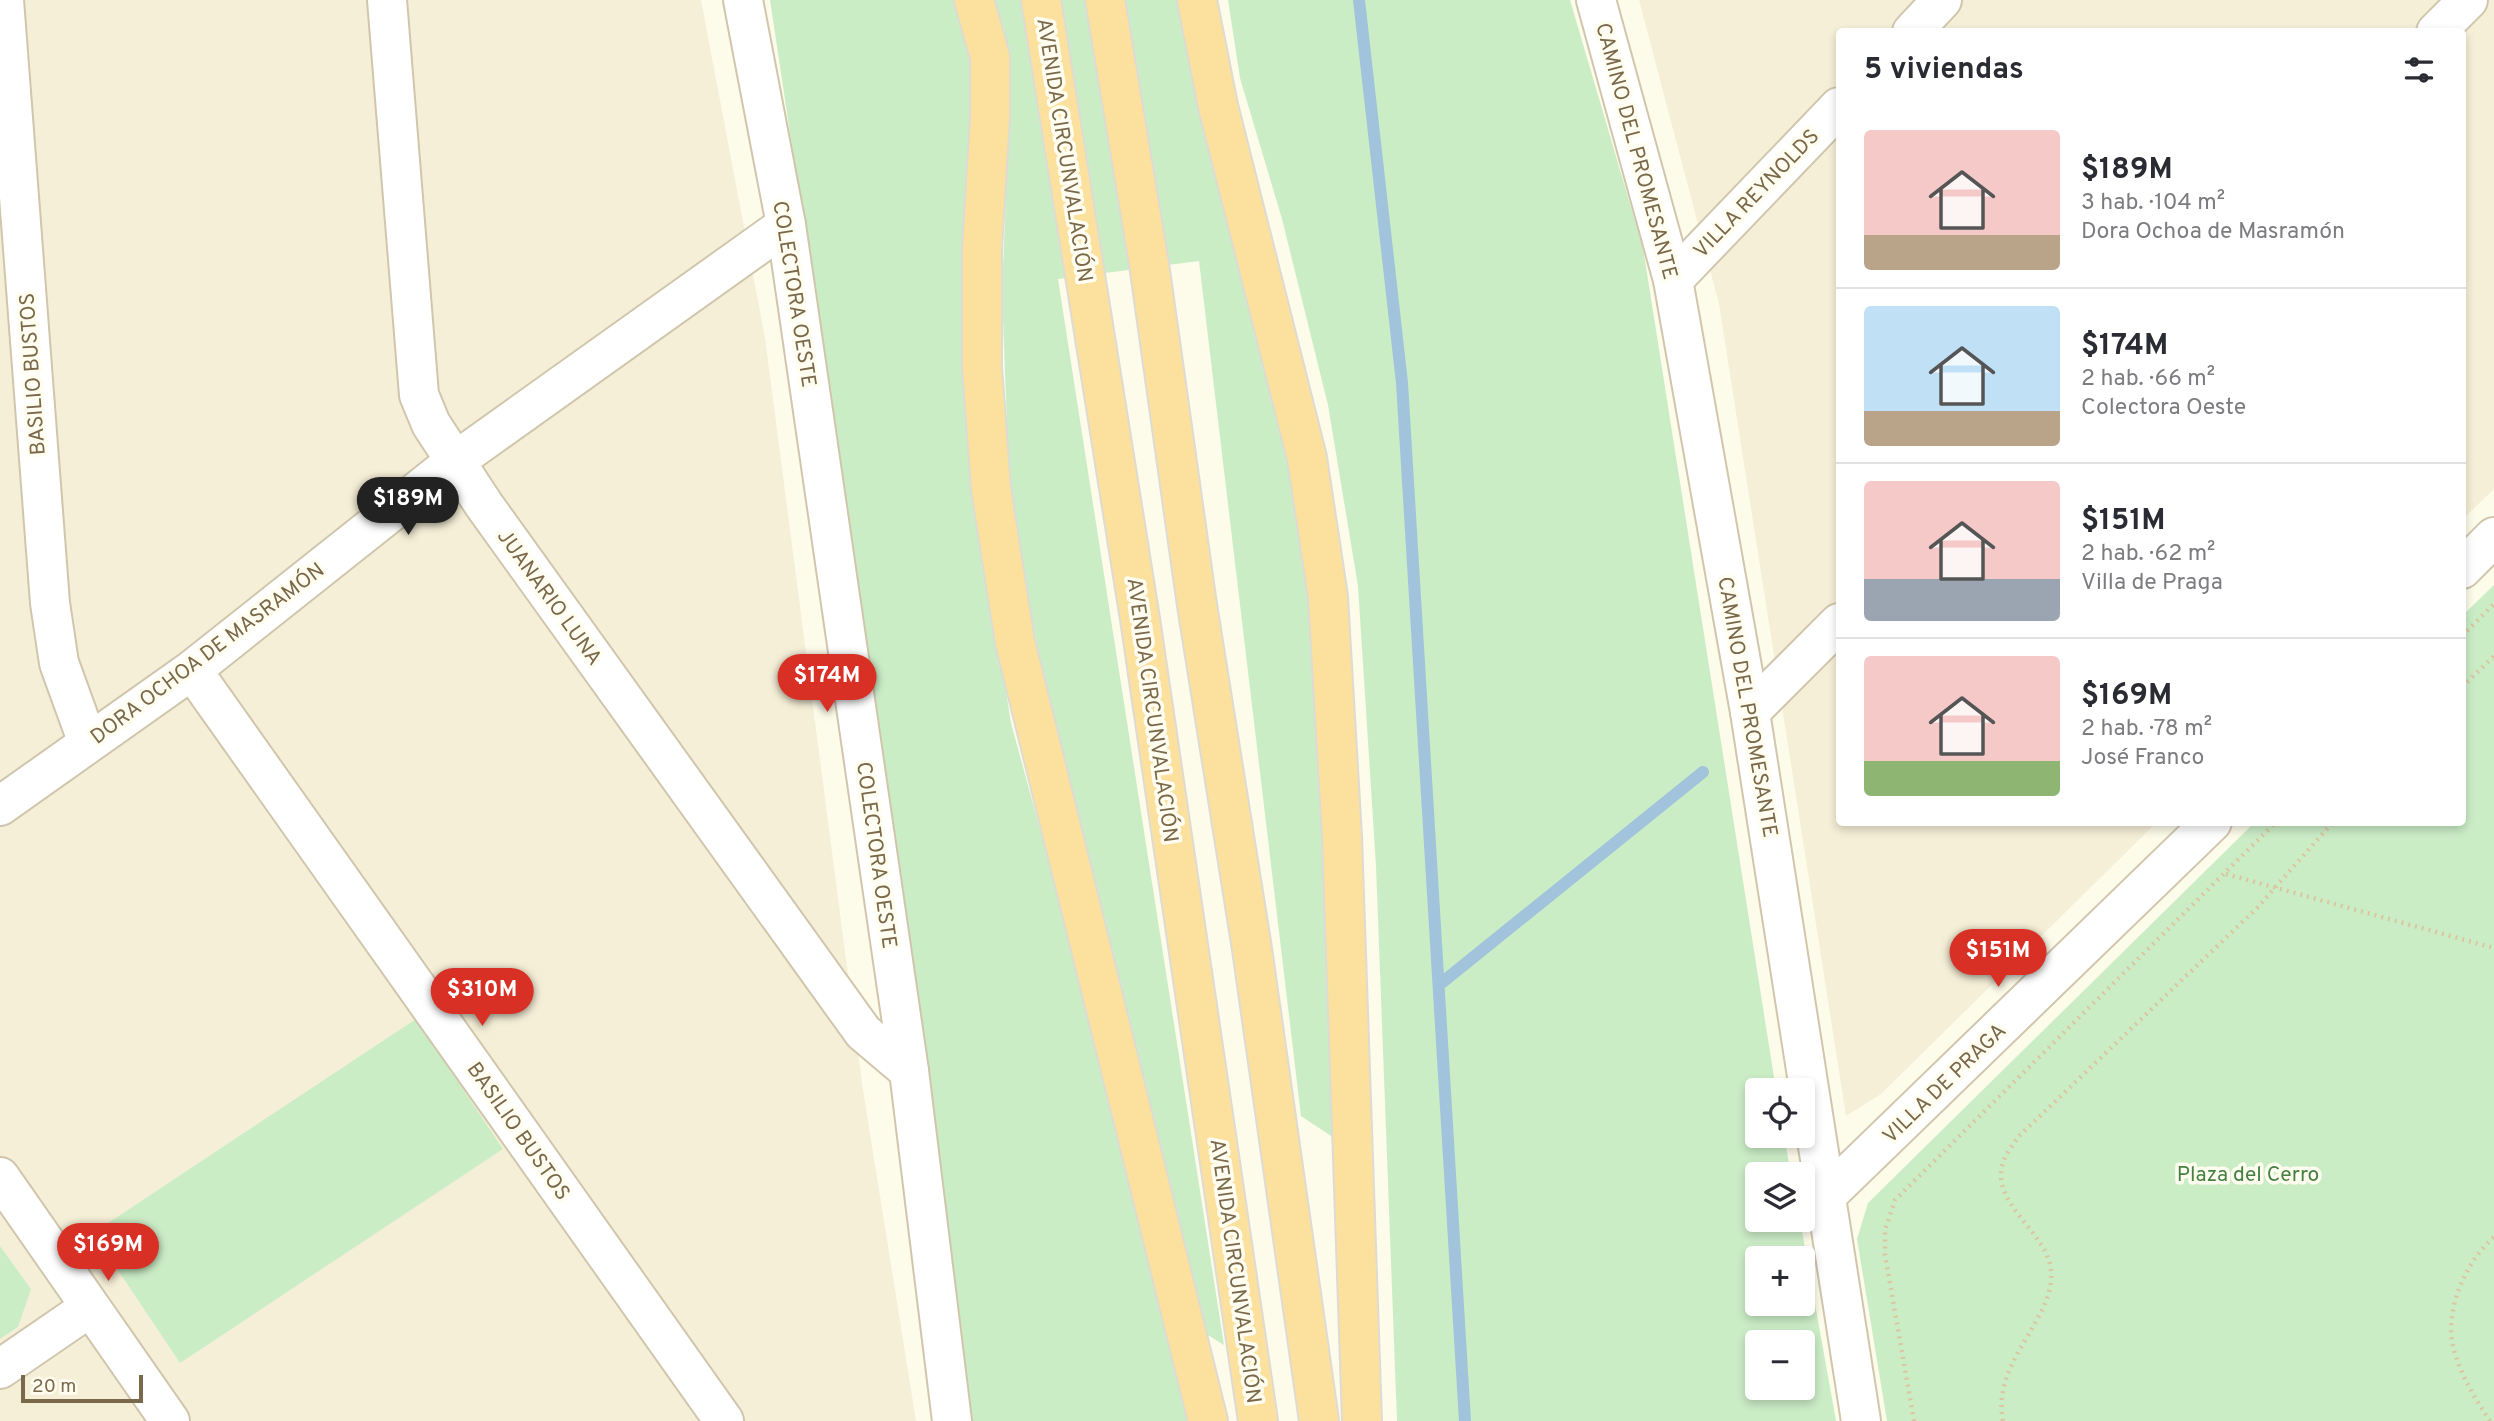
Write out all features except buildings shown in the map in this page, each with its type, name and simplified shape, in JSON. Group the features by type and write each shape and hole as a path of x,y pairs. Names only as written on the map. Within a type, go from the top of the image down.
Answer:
{"highway":[{"path":"974,0 990,57 990,118 982,248 982,367 991,489 1015,642 1208,1421"},
{"name":"AVENIDA CIRCUNVALACIÓN","path":"1041,0 1140,619 1258,1421"},
{"path":"1105,0 1149,264 1196,605 1252,949 1319,1421"},
{"path":"1197,0 1218,106 1307,458 1328,597 1342,837 1362,1421"}],"street":[{"name":"BASILIO BUSTOS","path":"4,0 50,603 60,663 88,743"},
{"name":"JUANARIO LUNA","path":"387,0 419,395 431,424 454,462 863,1032 909,1071"},
{"name":"COLECTORA OESTE","path":"743,0 786,225 909,1071 952,1421"},
{"name":"CAMINO DEL PROMESANTE","path":"1596,0 1673,280 1750,712 1861,1421"},
{"path":"1916,28 1942,0"},
{"path":"2440,28 2468,0"},
{"name":"VILLA REYNOLDS","path":"1673,280 1836,110"},
{"name":"DORA OCHOA DE MASRAMÓN","path":"0,806 192,670 454,462 786,225"},
{"path":"2466,565 2494,537"},
{"path":"1750,712 1836,627"},
{"name":"BASILIO BUSTOS","path":"192,670 724,1421"},
{"name":"VILLA DE PRAGA","path":"1825,1197 2208,826"},
{"path":"0,1177 170,1421"},
{"path":"0,1369 89,1308"}],"path":[{"path":"2466,632 2494,604"},
{"path":"2466,683 2494,656"},
{"path":"1914,1421 1885,1255 1887,1221 1895,1200 2272,826"},
{"path":"2003,1421 2006,1378 2014,1356 2051,1290 2051,1267 2040,1241 2014,1209 2003,1187 2003,1161 2018,1137 2275,887 2329,826"},
{"path":"2225,874 2494,948"},
{"path":"2490,1421 2468,1388 2453,1351 2453,1315 2461,1278 2483,1247 2494,1237"}],"shaded area":[{"path":"0,0 701,0 765,338 863,1090 916,1421 0,1421"},
{"path":"1639,0 2494,0 2494,489 2466,516 2466,28 1836,28 1836,826 2153,826 1881,1094 1846,1116 1719,304"}],"green space":[{"path":"770,0 953,0 978,45 980,527 1011,723 1082,983 1190,1421 970,1421 889,792"},
{"path":"990,0 1182,0 1313,566 1340,1142 1301,1116 1199,261 1058,279 1224,1345 1198,1329 1036,640 1010,509 1002,292 1010,96 1004,28"},
{"path":"1228,0 1570,0 1643,248 1774,1078 1745,1078 1745,1148 1786,1148 1789,1162 1745,1162 1745,1232 1802,1232 1805,1246 1745,1246 1745,1316 1815,1316 1815,1304 1836,1421 1397,1421 1376,866 1358,586 1328,405 1282,219 1240,78"},
{"name":"Plaza del Cerro","path":"2494,585 2494,1421 1887,1421 1857,1239 1868,1203 2251,826 2466,826 2466,612"},
{"path":"416,1019 503,1149 180,1363 93,1233"},
{"path":"0,1246 31,1289 18,1327 0,1339"}],"waterway":[{"path":"1359,0 1402,383 1465,1421"},
{"path":"1439,985 1703,772"}]}
